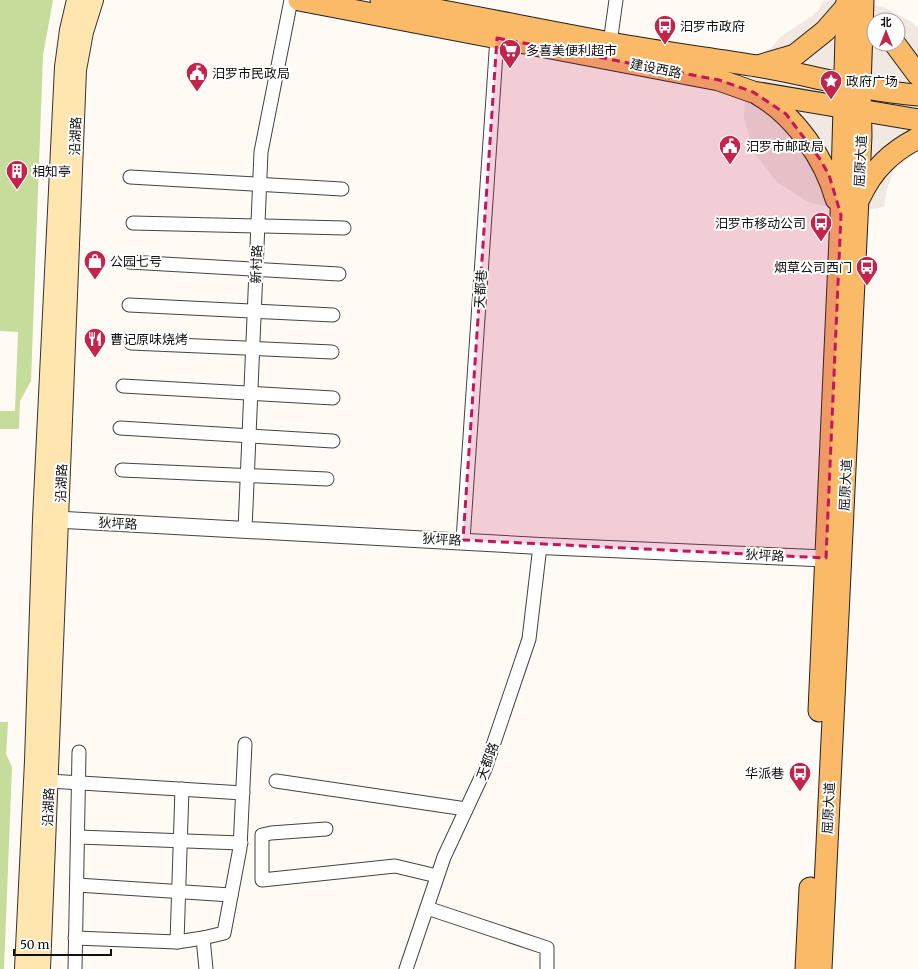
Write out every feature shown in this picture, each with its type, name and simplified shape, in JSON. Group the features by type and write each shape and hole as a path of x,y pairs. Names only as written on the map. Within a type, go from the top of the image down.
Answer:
{"main road":[{"name":"沿湖路","path":"24,969 34,769 42,519 64,67 69,30 76,0"},
{"name":"沿湖路","path":"41,969 77,70 84,32 94,0"},
{"name":"建设西路","path":"299,0 719,80 753,92 918,120"},
{"name":"建设西路","path":"381,0 448,6 610,43 757,66 892,93 918,95"},
{"path":"757,66 794,55 825,31 855,2 868,12"},
{"name":"屈原大道","path":"806,969 858,201 853,108 855,2"},
{"path":"901,52 918,75"},
{"path":"753,92 774,103 786,114 820,159 829,175 841,215"},
{"name":"屈原大道","path":"821,969 834,559 841,215 853,108"},
{"path":"858,201 876,170 898,151 918,138"}],"street":[{"name":"新村路","path":"245,530 261,152 291,0"},
{"path":"610,43 616,0"},
{"name":"天都巷","path":"463,540 497,38"},
{"path":"130,177 260,183 342,189"},
{"path":"133,223 344,228"},
{"path":"129,262 339,274"},
{"path":"129,305 333,315"},
{"path":"131,343 332,352"},
{"path":"123,386 251,392 333,398"},
{"path":"120,428 333,441"},
{"path":"122,470 327,479"},
{"name":"狄坪路","path":"42,519 463,540 540,546 834,559"},
{"name":"天都路","path":"406,969 444,857 485,769 529,639 540,546"},
{"path":"75,938 177,942 203,938 224,932 241,843 244,744"},
{"path":"75,969 79,752"},
{"path":"49,781 243,793"},
{"path":"276,781 466,809"},
{"path":"177,942 182,789"},
{"path":"326,829 262,835 262,880 394,866 437,876"},
{"path":"78,837 241,843"},
{"path":"77,885 179,893 231,895"},
{"path":"427,908 547,948 547,969"},
{"path":"203,938 206,969"}],"highlighted area":[{"path":"497,38 719,80 753,92 786,114 820,159 829,175 841,215 826,558 463,540"}],"green space":[{"path":"0,0 53,0 43,55 31,381 20,401 19,429 0,429 0,411 15,411 18,332 0,331"},
{"path":"0,722 8,722 6,754 12,767 4,969 0,969"}],"shaded area":[{"name":"政府广场","path":"832,0 852,1 884,7 893,12 866,12 866,52 906,52 906,19 918,28 918,151 894,170 887,189 884,207 867,210 843,210 808,202 777,182 755,154 744,119 746,63 772,47 780,37 812,16 819,9 823,1"}],"place":[{"name":"汨罗市政府","path":"665,46"},
{"name":"多喜美便利超市","path":"510,70"},
{"name":"汨罗市民政局","path":"197,92"},
{"name":"政府广场","path":"831,100"},
{"name":"汨罗市邮政局","path":"730,166"},
{"name":"相知亭","path":"17,190"},
{"name":"汨罗市移动公司","path":"821,242"},
{"name":"公园七号","path":"95,280"},
{"name":"烟草公司西门","path":"867,286"},
{"name":"曹记原味烧烤","path":"95,358"},
{"name":"华派巷","path":"800,792"}]}
